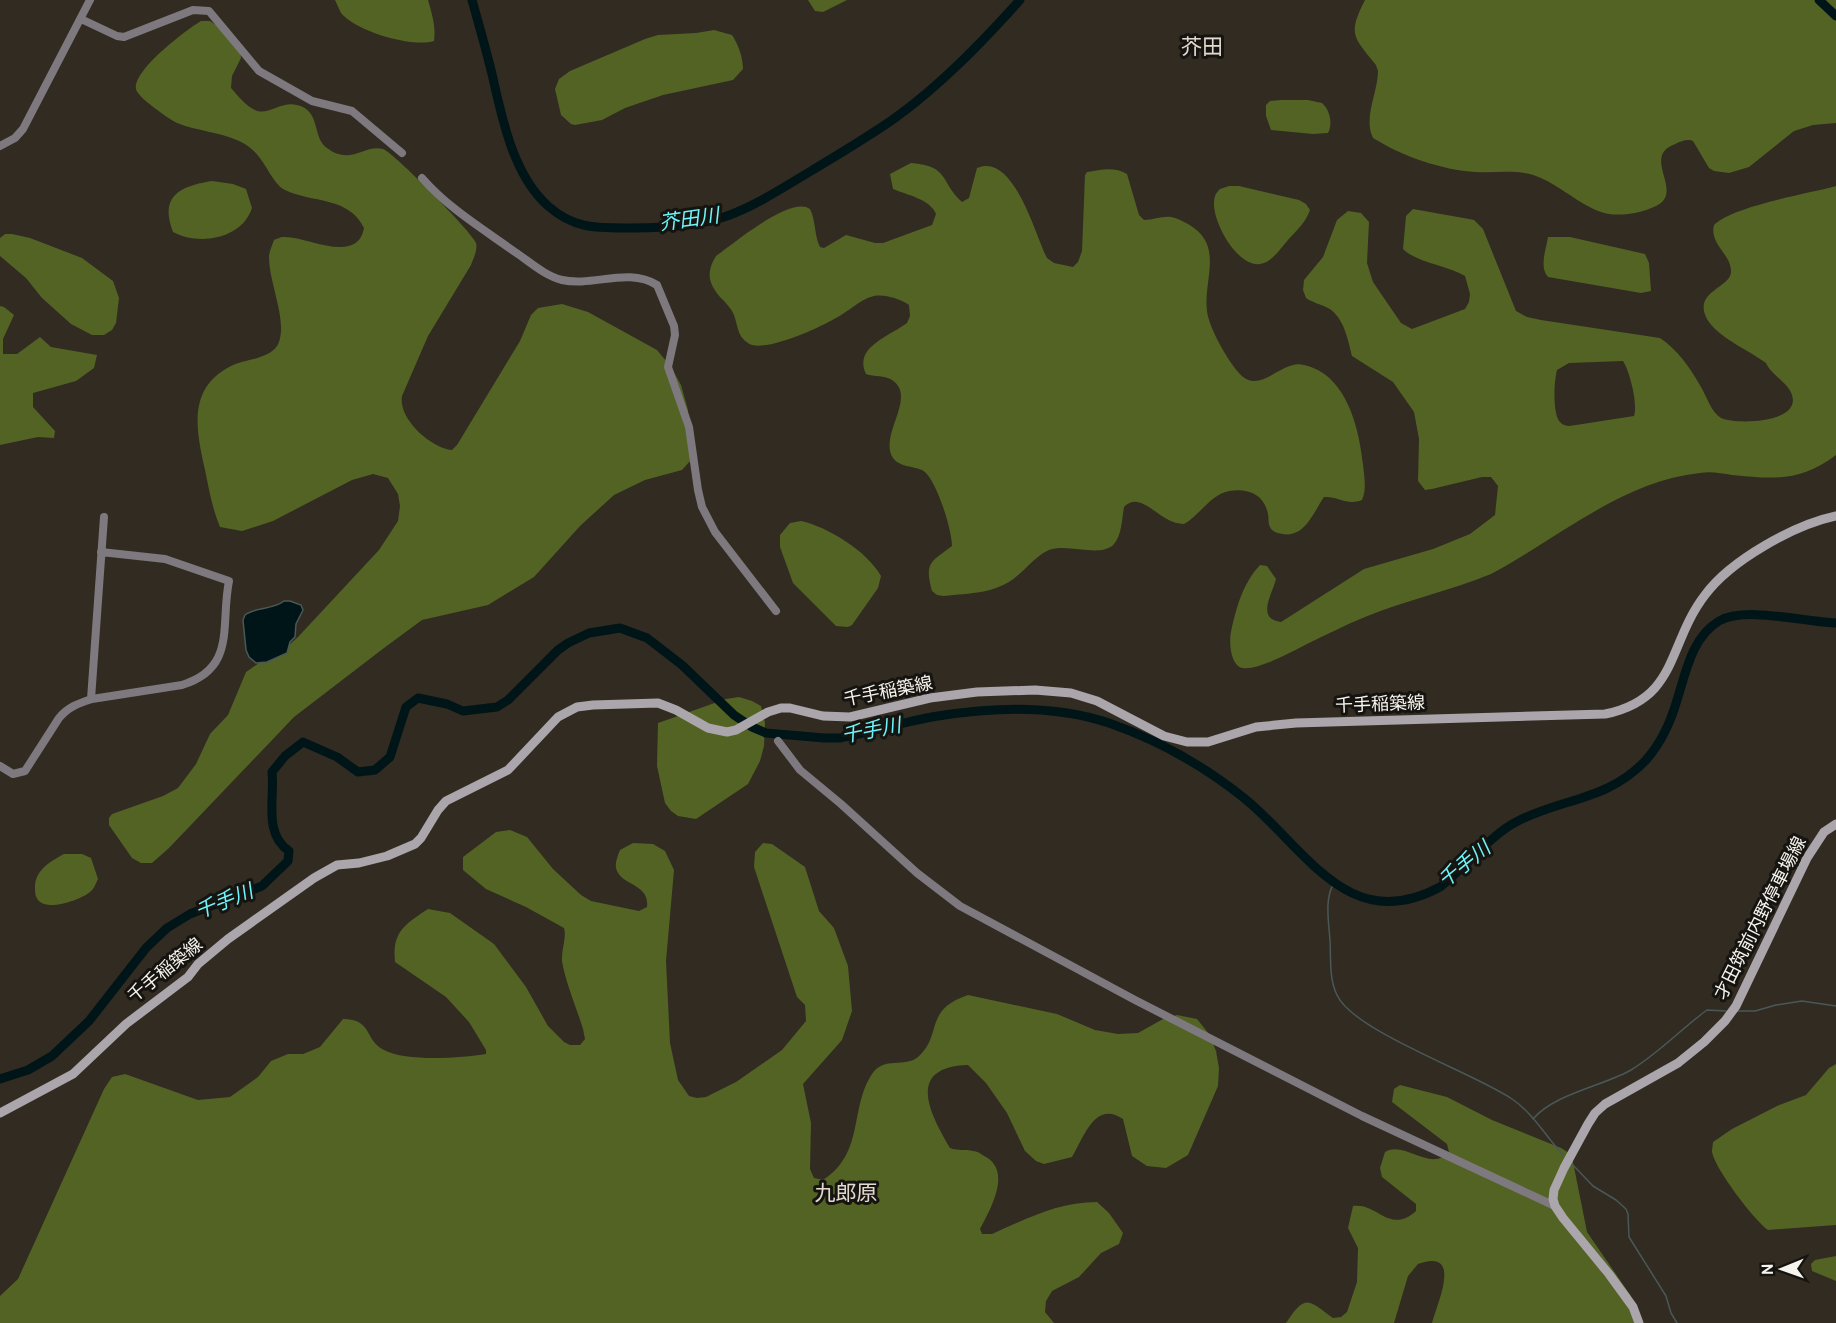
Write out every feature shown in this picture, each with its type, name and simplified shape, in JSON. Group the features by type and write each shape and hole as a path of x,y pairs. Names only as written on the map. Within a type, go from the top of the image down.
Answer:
{"main road":[{"name":"千手稲築線","path":"0,1113 73,1074 126,1024 188,977 198,964 228,939 314,878 337,865 359,863 387,856 415,844 446,801 508,770 558,717 568,711 593,705 658,703 717,731 736,730 761,715 782,708 823,716 850,717 930,698 977,692 1035,690 1071,693 1097,701 1164,736 1187,742 1208,742 1256,727 1296,723 1605,714 1632,706 1651,694 1661,683 1698,604 1706,592 1734,566 1792,530 1836,516"},
{"name":"才田筑前内野停車場線","path":"1555,1206 1554,1190 1595,1113 1605,1104 1677,1063 1704,1042 1736,1006 1807,858 1824,832 1836,824"},
{"path":"1555,1206 1633,1307 1639,1323"}],"street":[{"path":"0,146 15,138 23,129 90,0"},
{"path":"81,19 117,36 124,36 193,10 209,11 259,71 312,101 352,111 402,153"},
{"path":"422,178 435,193 454,208 551,276 573,281 642,278 657,285 674,326 675,335 668,367 689,427 702,507 715,531 776,611"},
{"path":"91,699 104,517"},
{"path":"0,766 13,774 25,771 63,712 79,703 195,681 209,672 217,660 224,641 229,581 165,559 101,552"},
{"path":"778,741 800,770 917,873 960,906 1136,1000 1362,1116 1555,1206"}],"green space":[{"path":"335,0 428,0 434,25 434,41 412,42 371,32 348,20 341,13"},
{"path":"808,0 847,0 823,12 815,11"},
{"path":"1365,0 1836,0 1836,123 1813,125 1794,131 1749,167 1729,173 1709,168 1693,141 1679,142 1665,151 1661,158 1667,192 1664,200 1656,206 1635,213 1619,215 1604,213 1589,207 1548,181 1530,174 1476,172 1449,168 1396,151 1373,138 1370,130 1370,114 1378,71 1358,41 1355,29"},
{"path":"201,21 210,21 225,31 240,50 241,58 232,76 231,88 248,106 260,111 289,104 303,107 312,116 323,144 336,153 350,155 376,148 390,153 432,193 476,243 471,265 428,336 402,396 405,414 418,431 435,444 452,450 520,341 531,315 538,308 562,304 588,312 657,350 671,367 681,385 688,410 691,460 682,470 645,480 614,495 580,526 534,577 488,605 422,620 294,717 169,848 152,863 141,863 132,858 109,825 109,818 112,814 163,796 178,788 196,764 210,734 228,715 246,672 259,663 277,656 298,637 379,550 398,521 400,506 398,494 388,478 373,474 352,480 273,521 242,531 220,527 213,506 199,440 198,411 207,386 217,375 231,366 271,352 279,342 281,323 269,257 274,240 282,237 293,238 341,247 351,245 359,239 364,228 349,210 339,205 295,194 279,186 261,159 248,146 232,138 177,123 154,108 138,93 137,81 151,62 173,41"},
{"path":"714,30 732,35 738,47 743,69 733,80 663,95 625,108 602,120 575,125 561,115 555,89 559,79 570,71 658,35"},
{"path":"1308,100 1322,103 1330,117 1328,133 1271,130 1266,116 1266,105 1270,101"},
{"path":"911,163 938,171 962,202 969,198 977,168 990,166 1002,172 1021,198 1047,258 1054,263 1073,267 1078,262 1082,251 1085,175 1087,172 1107,169 1127,174 1139,215 1144,220 1175,218 1199,232 1206,242 1210,263 1208,318 1219,343 1238,372 1246,379 1254,381 1262,380 1287,367 1304,365 1318,370 1340,391 1348,404 1358,434 1365,482 1362,500 1352,502 1324,497 1308,523 1297,532 1290,534 1272,530 1263,502 1249,492 1236,490 1222,493 1184,524 1167,519 1144,504 1131,503 1124,507 1118,538 1112,546 1106,549 1057,548 1049,550 1009,582 1000,586 973,593 937,595 932,591 929,568 934,560 952,546 946,517 938,493 927,475 922,470 906,466 893,458 890,438 900,406 899,387 889,378 866,374 863,365 865,356 875,343 907,323 910,316 909,305 892,298 874,296 827,323 804,333 777,343 755,345 748,343 742,337 733,312 716,292 710,277 716,256 762,223 790,209 801,207 810,209 818,242 820,247 824,248 846,235 883,243 932,225 936,214 929,205 918,198 893,189 890,174"},
{"path":"212,181 233,184 246,189 252,208 247,219 229,233 207,239 195,239 173,232 169,210 175,195 190,186"},
{"path":"1239,186 1299,200 1310,210 1276,255 1264,263 1251,263 1242,258 1226,239 1220,227 1214,205 1215,196 1220,189"},
{"path":"1836,186 1836,455 1810,470 1786,477 1704,472 1671,478 1644,487 1592,513 1491,574 1365,617 1266,664 1243,668 1235,663 1230,641 1235,614 1245,588 1260,565 1267,566 1276,579 1267,611 1273,620 1281,622 1364,569 1433,549 1470,534 1495,515 1498,486 1491,477 1425,490 1418,481 1419,439 1414,412 1393,382 1352,356 1338,317 1325,307 1306,298 1303,290 1304,280 1323,257 1337,220 1348,211 1361,213 1369,222 1367,263 1373,282 1401,323 1412,329 1465,309 1470,294 1465,276 1416,258 1403,249 1406,216 1413,209 1474,220 1483,229 1516,311 1527,317 1541,320 1660,338 1673,348 1688,367 1712,408 1721,418 1753,421 1766,420 1787,411 1792,404 1792,395 1766,363 1726,338 1707,319 1704,310 1708,296 1726,282 1731,271 1728,259 1715,238 1714,225 1724,218 1753,206","holes":["1623,361 1634,396 1634,416 1570,426 1561,423 1555,406 1557,370 1569,363"]},
{"path":"5,234 30,238 82,258 113,281 119,298 116,323 112,330 104,335 92,335 71,324 42,298 26,278 0,256 0,238"},
{"path":"1548,237 1570,237 1645,254 1649,263 1651,291 1641,293 1548,277 1544,263"},
{"path":"0,306 14,315 3,339 3,354 17,354 40,337 51,347 97,355 94,368 76,381 33,393 33,407 55,431 54,438 38,437 0,445"},
{"path":"801,521 846,541 875,567 881,576 878,588 852,625 848,627 836,626 793,583 780,547 780,535 790,523"},
{"path":"739,697 761,706 765,723 764,746 760,761 748,784 696,819 678,816 665,803 657,766 658,723 726,699"},
{"path":"510,830 527,837 553,869 581,895 591,901 639,911 647,907 647,899 640,889 619,874 616,864 620,850 633,843 653,844 665,851 674,870 666,961 670,1043 678,1080 689,1096 697,1098 706,1097 736,1082 782,1050 806,1021 805,1005 797,997 754,867 755,852 763,843 772,844 805,867 819,911 834,928 848,966 852,1011 842,1040 803,1084 811,1123 810,1169 814,1178 823,1180 845,1157 855,1130 865,1087 872,1074 882,1065 907,1062 918,1057 930,1040 939,1015 954,1001 968,995 1057,1014 1095,1030 1118,1034 1138,1033 1163,1019 1177,1015 1197,1019 1209,1034 1216,1051 1219,1068 1218,1086 1188,1155 1166,1168 1147,1166 1132,1156 1123,1119 1113,1114 1098,1117 1092,1123 1072,1157 1044,1164 1036,1161 1025,1151 1007,1113 986,1083 968,1065 948,1068 936,1074 929,1083 930,1107 950,1148 978,1152 994,1164 997,1172 996,1192 980,1229 982,1234 992,1234 1056,1208 1097,1202 1109,1213 1123,1233 1119,1244 1101,1253 1079,1277 1052,1291 1046,1301 1045,1312 1054,1323 0,1323 0,1296 18,1279 104,1089 112,1077 125,1074 198,1100 230,1097 258,1077 271,1061 288,1054 303,1054 320,1047 343,1019 359,1022 378,1046 394,1054 434,1058 486,1054 486,1050 469,1022 446,997 395,962 396,943 401,930 428,909 450,913 494,944 526,987 548,1026 564,1042 570,1045 580,1045 585,1039 583,1029 562,961 564,928 486,889 463,870 463,857 496,832"},
{"path":"64,854 82,854 91,858 98,879 92,890 80,898 57,905 43,904 36,894 38,876 49,863"},
{"path":"1836,1064 1836,1225 1768,1230 1727,1182 1712,1152 1713,1142 1732,1129 1777,1106 1806,1095 1829,1068"},
{"path":"1400,1085 1447,1097 1492,1120 1569,1153 1573,1162 1587,1232 1631,1296 1639,1323 1432,1323 1442,1290 1444,1270 1440,1263 1432,1261 1418,1264 1408,1276 1394,1323 1286,1323 1298,1307 1308,1302 1333,1318 1341,1317 1347,1312 1357,1282 1358,1248 1348,1228 1353,1206 1369,1208 1391,1219 1399,1220 1407,1218 1416,1211 1416,1204 1382,1177 1380,1168 1385,1152 1393,1149 1401,1150 1434,1159 1442,1158 1449,1152 1447,1144 1392,1102 1394,1089"},
{"path":"1836,1256 1836,1281 1812,1271 1811,1264 1815,1260"}],"shaded area":[{"path":"284,601 301,605 303,610 296,624 295,637 290,642 287,653 267,662 256,663 249,657 246,650 243,620 245,615"}],"waterway":[{"name":"芥田川","path":"472,0 505,127 526,178 548,206 568,220 588,226 621,228 692,224 727,216 749,207 895,118 961,62 1020,0"},
{"name":"芥田川","path":"1819,0 1836,16"},
{"name":"千手川","path":"0,1079 28,1070 52,1056 89,1021 146,948 167,928 190,914 262,886 288,861 289,851 281,844 273,825 272,772 285,756 303,742 337,757 358,772 375,770 390,757 406,707 418,698 447,704 463,711 497,707 508,700 558,650 589,633 620,628 647,638 682,665 734,715 766,733 840,738 926,718 980,711 1024,709 1068,713 1109,723 1163,746 1213,775 1244,798 1330,880 1354,894 1379,901 1408,900 1440,887 1487,843 1516,822 1600,791 1616,784 1631,773 1646,760 1661,739 1672,716 1691,656 1702,636 1719,621 1730,617 1759,615 1836,623"},
{"path":"1334,883 1328,904 1332,976 1334,989 1348,1009 1389,1037 1512,1099 1533,1118 1564,1156"},
{"path":"1737,1011 1755,1011 1802,1001 1836,1006"},
{"path":"1533,1119 1553,1103 1631,1070 1707,1010 1726,1011"},
{"path":"1572,1164 1593,1186 1626,1209 1629,1237 1666,1296 1677,1323"}],"district":[{"name":"芥田","path":"1202,47"},
{"name":"九郎原","path":"846,1193"}]}
